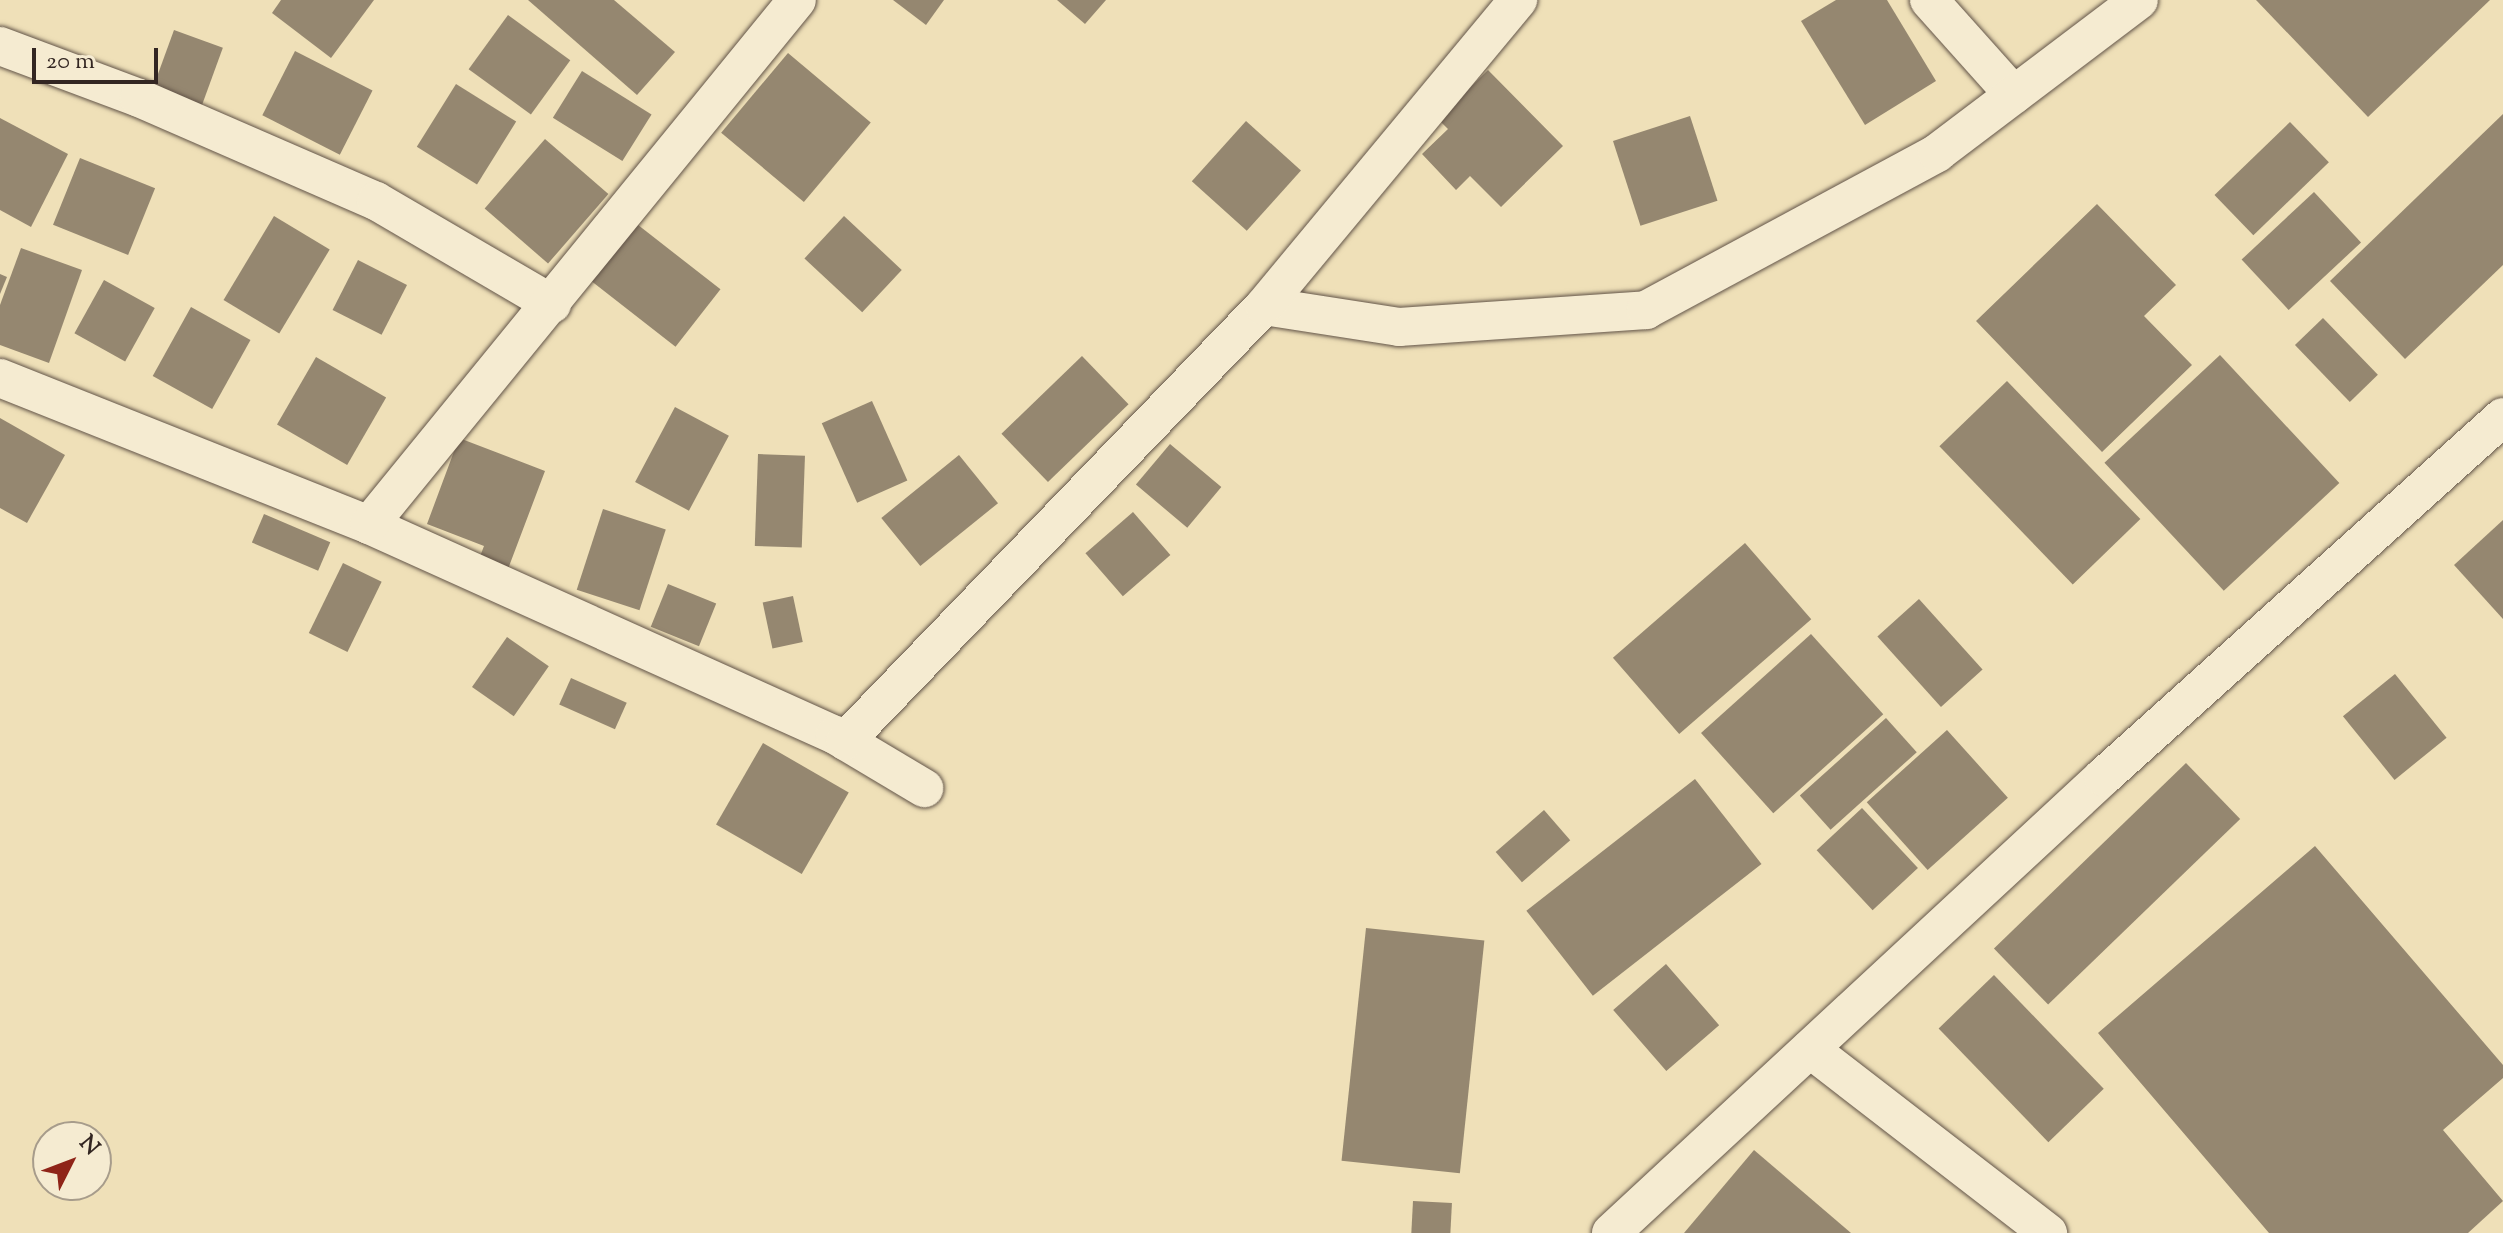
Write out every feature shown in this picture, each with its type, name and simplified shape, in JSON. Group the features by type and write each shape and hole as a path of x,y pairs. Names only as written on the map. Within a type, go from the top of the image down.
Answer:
{"street":[{"path":"369,525 797,0"},
{"path":"1929,0 2014,95"},
{"path":"1264,306 1399,327 1646,310 1937,153 2139,0"},
{"path":"845,741 1264,306 1514,2"},
{"path":"0,46 139,98 376,201 552,304"},
{"path":"0,378 369,525 845,741 924,788"},
{"path":"1611,1233 2115,767 2503,417"},
{"path":"1810,1049 2048,1233"}],"building":[{"path":"281,0 374,0 331,58 272,13"},
{"path":"528,0 614,0 675,52 637,95"},
{"path":"893,0 944,0 926,25"},
{"path":"1057,0 1106,0 1085,24"},
{"path":"1836,0 1887,0 1936,81 1865,125 1801,21"},
{"path":"2256,0 2490,0 2368,117"},
{"path":"508,15 570,60 531,114 469,69"},
{"path":"174,30 223,48 202,106 153,88"},
{"path":"295,51 373,90 340,155 262,115"},
{"path":"788,53 871,122 804,202 721,133"},
{"path":"1488,70 1563,146 1501,207 1470,176 1456,190 1422,154 1448,129 1438,119"},
{"path":"582,71 652,114 622,161 553,118"},
{"path":"456,84 516,122 477,184 417,147"},
{"path":"2503,114 2503,265 2405,359 2330,281"},
{"path":"1690,116 1718,201 1640,226 1613,141"},
{"path":"0,118 68,154 31,227 0,210"},
{"path":"1246,121 1301,171 1247,231 1192,181"},
{"path":"2290,122 2329,162 2253,235 2214,195"},
{"path":"545,139 608,194 548,264 485,208"},
{"path":"80,158 155,188 128,255 53,225"},
{"path":"2314,192 2361,242 2289,310 2242,260"},
{"path":"2097,204 2176,285 2144,316 2192,365 2102,452 1976,321"},
{"path":"274,216 330,249 279,333 224,300"},
{"path":"844,216 902,270 862,312 804,258"},
{"path":"633,221 720,289 676,347 588,279"},
{"path":"21,248 82,270 49,363 0,345 0,305"},
{"path":"358,260 407,285 382,335 333,310"},
{"path":"0,274 7,277 0,294"},
{"path":"104,280 155,308 125,361 74,333"},
{"path":"191,307 250,340 212,409 153,376"},
{"path":"2323,318 2378,375 2350,402 2295,345"},
{"path":"2220,355 2339,483 2224,591 2104,463"},
{"path":"1082,356 1129,404 1048,482 1001,434"},
{"path":"316,357 386,398 347,465 277,425"},
{"path":"2007,381 2140,519 2073,584 1939,446"},
{"path":"872,401 907,480 857,503 822,423"},
{"path":"675,407 729,436 689,511 635,482"},
{"path":"0,418 65,455 27,523 0,508"},
{"path":"459,438 545,471 505,577 476,567 484,546 427,524"},
{"path":"1170,444 1221,487 1187,528 1136,485"},
{"path":"758,454 805,456 802,548 755,546"},
{"path":"959,455 998,503 920,566 881,518"},
{"path":"603,509 666,529 640,610 577,590"},
{"path":"1133,512 1170,555 1123,596 1085,553"},
{"path":"264,514 330,542 318,571 252,543"},
{"path":"2503,520 2503,619 2454,565"},
{"path":"1745,543 1811,619 1679,734 1613,658"},
{"path":"343,563 382,582 347,652 309,633"},
{"path":"668,584 716,603 699,646 651,627"},
{"path":"793,596 803,642 772,648 763,602"},
{"path":"1919,599 1983,670 1941,707 1877,636"},
{"path":"1811,634 1883,714 1773,813 1701,733"},
{"path":"507,637 549,666 514,716 472,687"},
{"path":"2395,674 2447,738 2395,780 2343,716"},
{"path":"571,678 627,703 615,729 559,704"},
{"path":"1886,718 1917,752 1831,830 1800,796"},
{"path":"1947,730 2008,798 1928,870 1867,802"},
{"path":"763,743 849,792 802,874 716,824"},
{"path":"2186,763 2240,819 2048,1005 1994,948"},
{"path":"1695,779 1761,864 1593,996 1526,911"},
{"path":"1862,808 1918,868 1873,910 1817,850"},
{"path":"1544,810 1570,840 1522,882 1496,852"},
{"path":"2315,846 2503,1065 2503,1078 2443,1130 2503,1201 2468,1233 2269,1233 2098,1033"},
{"path":"1366,928 1484,940 1460,1173 1342,1161"},
{"path":"1666,964 1719,1025 1666,1071 1613,1010"},
{"path":"1994,975 2104,1089 2048,1142 1939,1028"},
{"path":"1754,1150 1851,1233 1684,1233"},
{"path":"1413,1201 1452,1203 1450,1233 1411,1233"}]}
